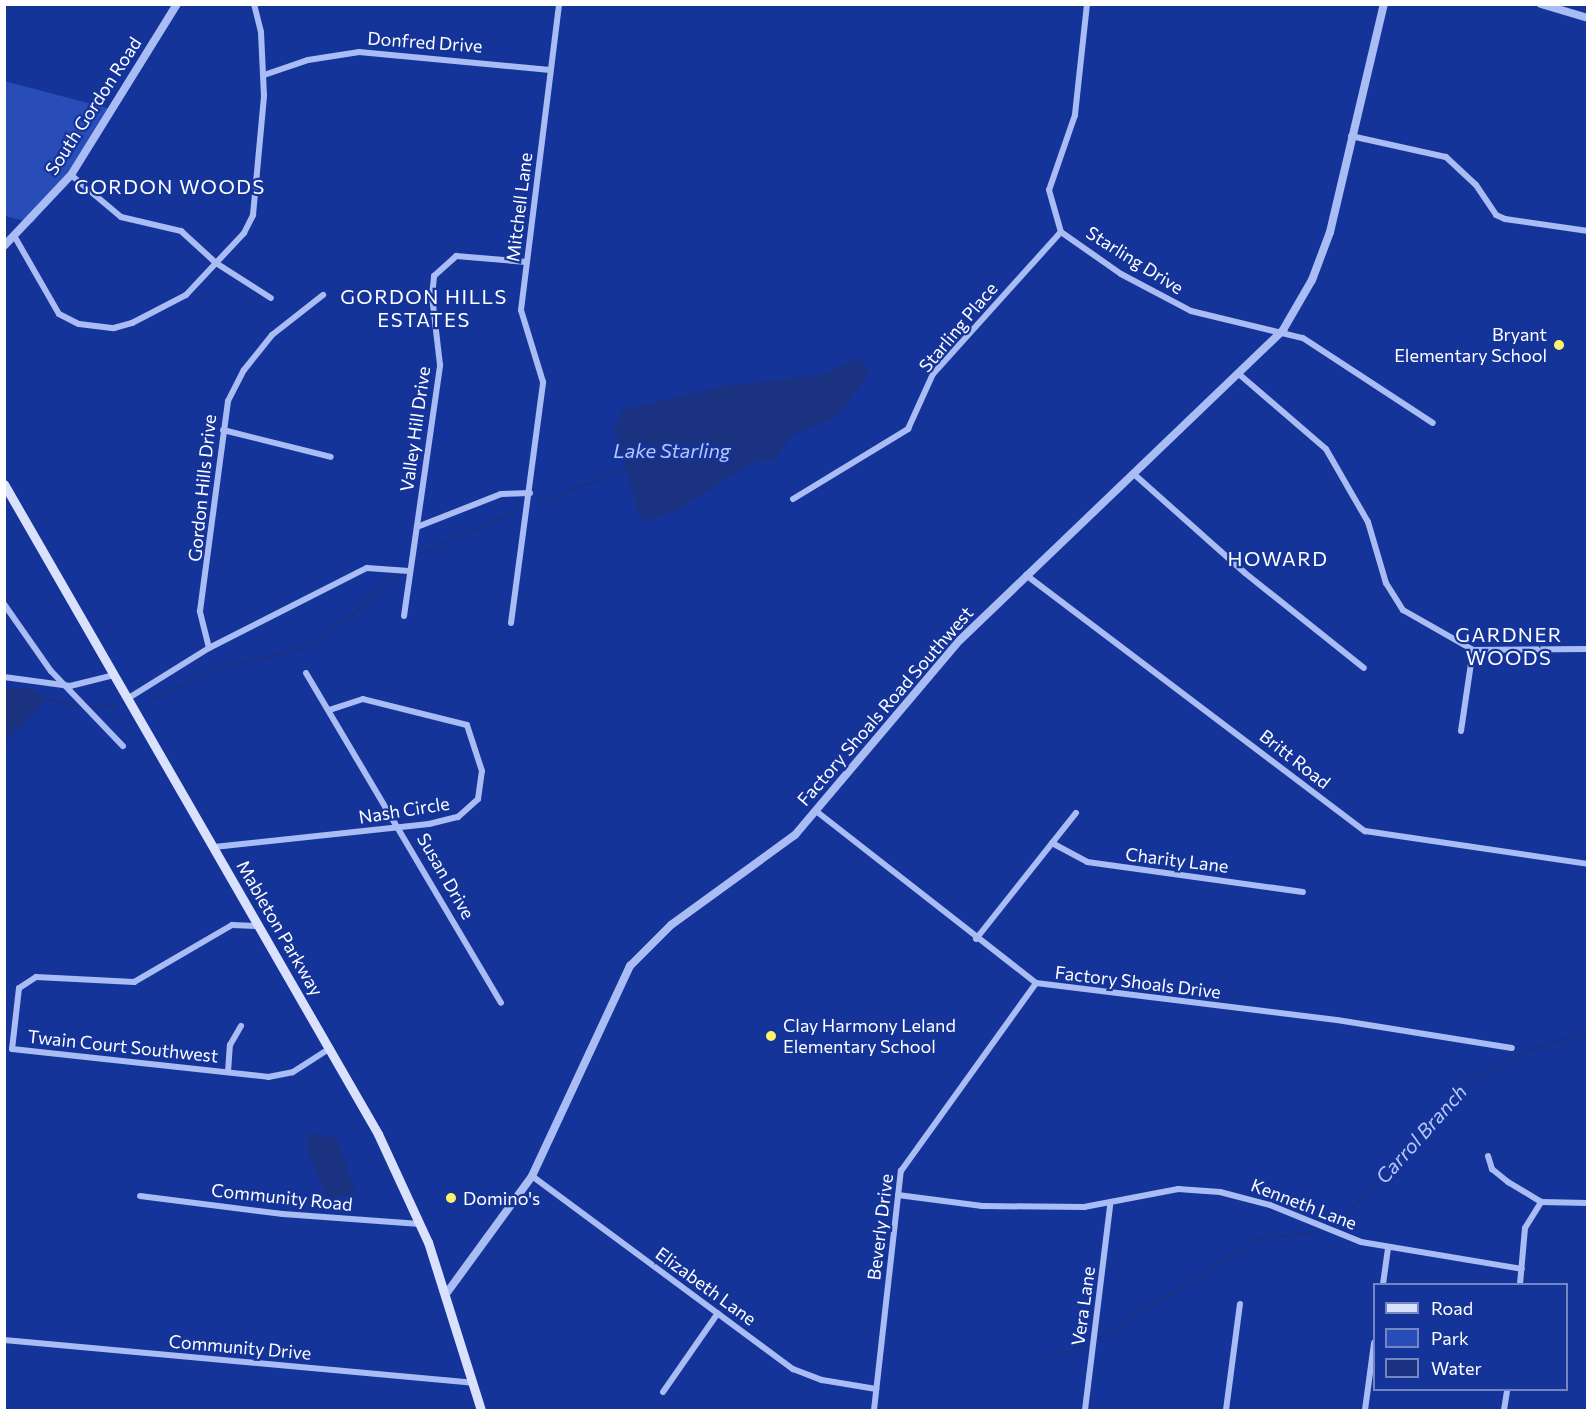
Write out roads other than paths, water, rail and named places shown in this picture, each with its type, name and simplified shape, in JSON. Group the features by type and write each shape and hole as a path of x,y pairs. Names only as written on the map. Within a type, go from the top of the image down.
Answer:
{"main road":[{"name":"Mableton Parkway","path":"4,484 378,1134 420,1224 446,1294 481,1410"}],"street":[{"name":"South Gordon Road","path":"4,246 16,239 71,175 177,4"},
{"path":"16,239 59,314 94,327 132,323 168,308 216,263 244,233 253,215 264,75 254,4"},
{"name":"Mitchell Lane","path":"511,623 543,382 521,310 559,4"},
{"name":"Starling Drive","path":"1087,4 1075,115 1049,190 1061,232 1114,269 1191,311 1283,330 1303,338 1433,423"},
{"name":"Factory Shoals Road Southwest","path":"446,1294 532,1176 630,966 671,925 777,850 816,810 960,640 1026,575 1240,375 1283,330 1312,280 1330,232 1384,4"},
{"path":"1541,4 1587,17"},
{"name":"Donfred Drive","path":"264,75 308,60 359,52 550,70"},
{"path":"1351,136 1446,157 1476,185 1496,215 1505,219 1587,231"},
{"path":"71,175 121,217 181,231 216,263 271,297"},
{"name":"Starling Place","path":"793,499 908,429 933,374 1061,232"},
{"name":"Valley Hill Drive","path":"404,615 440,365 432,296 434,276 456,256 527,262"},
{"name":"Gordon Hills Drive","path":"209,648 201,611 220,483 223,430 228,401 244,370 272,335 323,295"},
{"path":"1240,375 1326,449 1368,522 1395,603 1473,650 1587,649"},
{"path":"223,430 331,457"},
{"path":"1135,475 1245,573 1364,668"},
{"path":"417,527 501,494 530,493"},
{"path":"127,699 209,648 367,568 409,571"},
{"name":"Britt Road","path":"1026,575 1365,831 1587,864"},
{"path":"4,604 51,671 70,686 123,746"},
{"path":"1461,731 1473,650"},
{"name":"Susan Drive","path":"306,673 401,829 501,1003"},
{"path":"4,677 70,686 114,675"},
{"name":"Nash Circle","path":"214,847 401,829 458,818 472,808 479,794 482,771 472,732 457,720 427,718 377,701 351,700 330,710"},
{"name":"Factory Shoals Drive","path":"816,810 976,939 1036,983 1337,1020 1512,1047"},
{"path":"976,939 1076,813"},
{"name":"Charity Lane","path":"1052,843 1087,862 1303,891"},
{"name":"Twain Court Southwest","path":"260,926 226,929 134,982 42,975 27,982 19,988 12,1049 277,1077 329,1049"},
{"name":"Beverly Drive","path":"874,1410 901,1171 933,1122 1036,983"},
{"path":"228,1072 230,1045 241,1026"},
{"path":"1488,1156 1500,1176 1541,1202 1587,1203"},
{"name":"Elizabeth Lane","path":"532,1176 805,1375 876,1389"},
{"name":"Kenneth Lane","path":"898,1195 982,1206 1110,1205 1178,1189 1220,1192 1270,1204 1334,1234 1388,1247 1522,1269"},
{"name":"Community Road","path":"140,1196 283,1214 420,1224"},
{"path":"1520,1283 1526,1228 1541,1202"},
{"name":"Vera Lane","path":"1085,1410 1110,1205"},
{"path":"1383,1283 1388,1247"},
{"path":"1226,1410 1240,1304"},
{"path":"663,1392 718,1313"},
{"name":"Community Drive","path":"4,1340 473,1383"},
{"path":"1365,1410 1373,1350"},
{"path":"1504,1410 1507,1391"}],"water":[{"name":"Lake Starling","path":"859,358 870,372 837,416 790,437 776,461 753,462 676,511 644,521 639,517 614,428 623,410 724,386 823,375"},
{"path":"5,688 33,689 47,699 5,742"},
{"path":"313,1133 337,1139 356,1193 332,1199 325,1195 306,1144 306,1137"}],"waterway":[{"path":"541,502 624,470"},
{"path":"424,552 517,511"},
{"path":"150,700 221,668 301,649 352,615 398,573"},
{"path":"47,699 78,706"},
{"path":"93,707 116,705"},
{"name":"Carrol Branch","path":"1331,1227 1382,1180 1440,1108 1470,1079 1525,1052 1588,1032"},
{"path":"1098,1339 1258,1239 1319,1231"},
{"path":"1048,1359 1084,1345"}],"place":[{"name":"Bryant Elementary School","path":"1559,345"},
{"name":"Clay Harmony Leland Elementary School","path":"771,1036"},
{"name":"Domino's","path":"451,1198"}],"district":[{"name":"GORDON WOODS","path":"170,186"},
{"name":"GORDON HILLS ESTATES","path":"424,308"},
{"name":"HOWARD","path":"1278,558"},
{"name":"GARDNER WOODS","path":"1509,646"}]}
